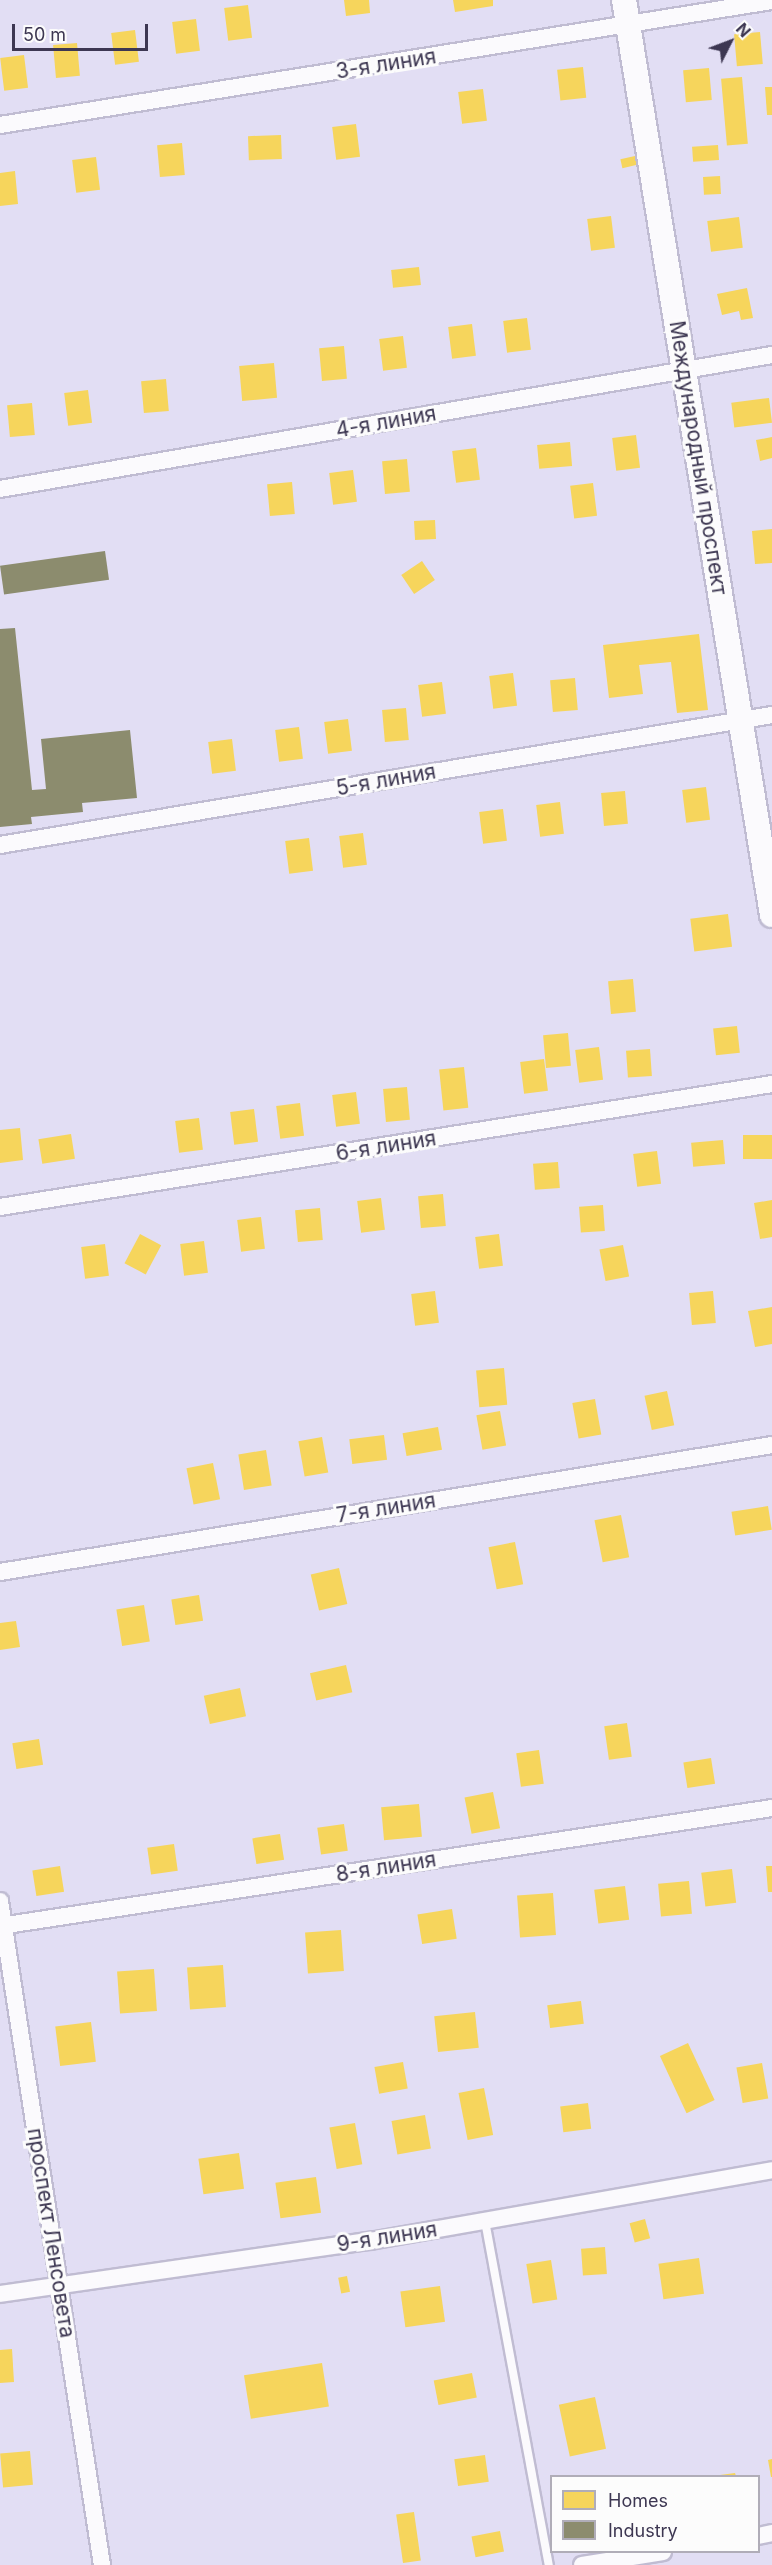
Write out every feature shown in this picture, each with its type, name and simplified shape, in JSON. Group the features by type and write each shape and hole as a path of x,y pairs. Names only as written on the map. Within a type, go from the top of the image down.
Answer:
{"street":[{"name":"Международный проспект","path":"624,0 772,915"},
{"name":"3-я линия","path":"0,125 628,26 772,1"},
{"name":"4-я линия","path":"0,489 772,355"},
{"name":"5-я линия","path":"0,845 772,715"},
{"name":"6-я линия","path":"0,1208 772,1084"},
{"name":"7-я линия","path":"0,1572 772,1445"},
{"name":"8-я линия","path":"2,1926 772,1808"},
{"name":"проспект Ленсовета","path":"0,1901 2,1926 102,2565"},
{"name":"9-я линия","path":"0,2294 370,2241 772,2170"},
{"path":"582,2565 657,2553"}],"lane":[{"path":"485,2221 549,2565"}],"building: Homes":[{"path":"344,0 369,0 370,13 346,16"},
{"path":"453,0 493,0 493,6 455,12"},
{"path":"248,5 252,38 228,41 224,8"},
{"path":"196,19 200,51 176,54 172,22"},
{"path":"135,30 139,62 115,65 111,33"},
{"path":"760,32 763,64 737,66 734,34"},
{"path":"77,43 80,76 56,78 53,45"},
{"path":"24,55 28,88 4,91 0,58"},
{"path":"583,67 586,98 560,101 557,70"},
{"path":"709,68 712,100 686,102 683,70"},
{"path":"742,77 748,144 727,146 721,79"},
{"path":"765,87 772,87 772,115 767,115"},
{"path":"483,89 487,121 462,124 458,92"},
{"path":"356,124 360,157 336,160 332,127"},
{"path":"281,135 282,159 249,160 248,136"},
{"path":"182,143 185,175 160,177 157,145"},
{"path":"718,145 719,160 693,162 692,147"},
{"path":"635,156 637,165 622,168 620,159"},
{"path":"96,157 100,190 76,193 72,160"},
{"path":"15,171 18,204 0,206 0,173"},
{"path":"720,176 721,194 704,195 703,177"},
{"path":"611,216 615,248 591,251 587,219"},
{"path":"739,217 743,248 711,252 707,221"},
{"path":"419,267 421,285 393,288 391,270"},
{"path":"747,288 753,318 741,320 739,311 722,315 717,294"},
{"path":"527,318 531,350 507,353 503,321"},
{"path":"472,324 476,356 452,359 448,327"},
{"path":"403,336 407,368 383,371 379,339"},
{"path":"344,346 347,379 322,381 319,348"},
{"path":"274,363 277,398 242,401 239,366"},
{"path":"166,379 169,411 144,413 141,381"},
{"path":"88,390 92,423 68,426 64,393"},
{"path":"769,398 772,423 734,427 731,403"},
{"path":"32,403 35,435 10,437 7,405"},
{"path":"636,435 640,468 616,471 612,438"},
{"path":"772,437 772,458 760,461 756,440"},
{"path":"570,442 572,466 539,469 537,445"},
{"path":"476,448 480,480 456,483 452,451"},
{"path":"407,459 410,492 385,494 382,461"},
{"path":"353,470 357,502 333,505 329,473"},
{"path":"292,482 295,514 270,516 267,484"},
{"path":"593,483 597,516 574,519 570,486"},
{"path":"435,520 436,539 415,540 414,521"},
{"path":"772,529 772,563 755,564 752,531"},
{"path":"422,561 435,580 414,594 401,575"},
{"path":"699,634 708,710 677,713 671,662 639,665 643,694 609,698 603,645"},
{"path":"513,673 517,706 493,709 489,676"},
{"path":"575,678 578,710 553,712 550,680"},
{"path":"442,682 446,714 422,717 418,685"},
{"path":"406,708 409,740 385,742 382,710"},
{"path":"348,719 352,751 328,754 324,722"},
{"path":"299,727 303,759 279,762 275,730"},
{"path":"232,739 236,771 212,774 208,742"},
{"path":"706,787 710,820 686,823 682,790"},
{"path":"625,791 628,824 604,826 601,793"},
{"path":"560,802 564,834 540,837 536,805"},
{"path":"503,809 507,841 483,844 479,812"},
{"path":"363,833 367,865 343,868 339,836"},
{"path":"309,838 313,871 289,874 285,841"},
{"path":"728,914 732,947 694,951 690,919"},
{"path":"633,979 636,1012 611,1014 608,981"},
{"path":"737,1026 740,1053 716,1055 713,1029"},
{"path":"568,1033 571,1066 546,1068 543,1035"},
{"path":"599,1047 603,1080 579,1083 575,1050"},
{"path":"650,1049 652,1076 628,1078 626,1051"},
{"path":"544,1059 548,1091 524,1094 520,1062"},
{"path":"464,1067 468,1108 443,1110 439,1070"},
{"path":"407,1087 410,1120 386,1122 383,1089"},
{"path":"356,1092 360,1124 336,1127 332,1095"},
{"path":"300,1103 304,1136 280,1139 276,1106"},
{"path":"254,1109 258,1142 234,1145 230,1112"},
{"path":"199,1118 203,1150 179,1153 175,1121"},
{"path":"20,1128 23,1160 0,1163 0,1130"},
{"path":"71,1134 75,1159 42,1164 38,1139"},
{"path":"743,1135 772,1135 772,1159 743,1159"},
{"path":"723,1140 725,1164 693,1167 691,1143"},
{"path":"657,1151 661,1184 637,1187 633,1154"},
{"path":"558,1162 560,1188 535,1190 533,1164"},
{"path":"443,1194 446,1226 421,1228 418,1196"},
{"path":"381,1198 385,1230 361,1233 357,1201"},
{"path":"772,1200 772,1237 760,1239 754,1203"},
{"path":"603,1205 605,1231 581,1233 579,1207"},
{"path":"320,1208 323,1240 298,1242 295,1210"},
{"path":"261,1217 265,1249 241,1252 237,1220"},
{"path":"140,1234 161,1245 146,1274 125,1263"},
{"path":"499,1234 503,1266 479,1269 475,1237"},
{"path":"204,1241 208,1273 184,1276 180,1244"},
{"path":"105,1244 109,1276 85,1279 81,1247"},
{"path":"623,1245 629,1276 606,1281 599,1250"},
{"path":"435,1291 439,1323 415,1326 411,1294"},
{"path":"713,1291 716,1323 692,1325 689,1293"},
{"path":"772,1307 772,1344 755,1347 748,1311"},
{"path":"504,1368 507,1405 479,1407 476,1370"},
{"path":"667,1391 674,1425 652,1430 645,1396"},
{"path":"595,1399 601,1434 579,1438 572,1403"},
{"path":"500,1411 506,1445 482,1450 476,1415"},
{"path":"438,1427 442,1450 407,1456 403,1433"},
{"path":"384,1435 387,1460 352,1464 349,1439"},
{"path":"322,1437 328,1472 305,1477 298,1441"},
{"path":"266,1450 272,1486 244,1490 238,1454"},
{"path":"213,1463 220,1499 194,1504 186,1468"},
{"path":"768,1506 772,1530 735,1535 731,1512"},
{"path":"621,1515 629,1557 603,1562 594,1520"},
{"path":"515,1542 523,1584 497,1589 488,1547"},
{"path":"339,1568 347,1604 319,1611 311,1575"},
{"path":"199,1595 203,1621 175,1625 171,1599"},
{"path":"144,1605 150,1642 122,1646 116,1609"},
{"path":"16,1621 20,1647 0,1650 0,1623"},
{"path":"346,1665 352,1692 316,1701 310,1673"},
{"path":"240,1688 246,1716 210,1724 204,1696"},
{"path":"627,1723 632,1757 609,1760 604,1726"},
{"path":"39,1739 43,1765 16,1769 12,1743"},
{"path":"539,1750 544,1784 521,1787 516,1753"},
{"path":"711,1758 715,1784 687,1788 683,1762"},
{"path":"493,1792 500,1828 472,1834 465,1798"},
{"path":"419,1804 422,1837 384,1840 381,1807"},
{"path":"344,1824 348,1851 321,1854 317,1828"},
{"path":"280,1834 284,1860 256,1864 252,1838"},
{"path":"174,1844 178,1871 151,1874 147,1848"},
{"path":"60,1866 64,1892 36,1896 32,1870"},
{"path":"766,1866 772,1866 772,1892 768,1892"},
{"path":"732,1869 736,1903 705,1907 701,1873"},
{"path":"689,1881 692,1914 661,1917 658,1884"},
{"path":"625,1886 629,1920 598,1924 594,1890"},
{"path":"553,1893 556,1935 520,1937 517,1896"},
{"path":"452,1909 457,1939 422,1944 417,1914"},
{"path":"341,1930 344,1971 308,1973 305,1933"},
{"path":"223,1965 226,2007 190,2009 187,1968"},
{"path":"154,1969 157,2011 120,2013 117,1972"},
{"path":"581,2001 584,2024 550,2028 547,2005"},
{"path":"475,2012 479,2048 438,2052 434,2016"},
{"path":"91,2022 96,2062 60,2066 55,2026"},
{"path":"688,2043 715,2100 687,2113 660,2056"},
{"path":"403,2062 408,2089 379,2094 374,2067"},
{"path":"762,2063 768,2098 743,2103 736,2068"},
{"path":"484,2088 493,2135 468,2140 458,2093"},
{"path":"588,2103 591,2129 563,2132 560,2106"},
{"path":"425,2115 431,2148 397,2154 392,2121"},
{"path":"355,2123 362,2164 337,2169 329,2128"},
{"path":"239,2153 244,2189 203,2194 198,2159"},
{"path":"316,2177 321,2213 280,2218 275,2183"},
{"path":"645,2219 650,2238 635,2242 630,2223"},
{"path":"605,2247 607,2274 583,2276 581,2249"},
{"path":"699,2258 704,2294 663,2299 658,2264"},
{"path":"551,2260 557,2300 533,2303 526,2264"},
{"path":"347,2276 350,2292 341,2293 338,2278"},
{"path":"440,2286 445,2322 405,2327 400,2292"},
{"path":"12,2349 14,2382 0,2383 0,2350"},
{"path":"322,2363 329,2406 251,2419 244,2375"},
{"path":"472,2373 477,2398 438,2405 434,2380"},
{"path":"595,2397 606,2449 570,2457 559,2405"},
{"path":"30,2451 33,2485 3,2487 0,2454"},
{"path":"485,2455 489,2482 458,2486 454,2459"},
{"path":"772,2459 772,2477 771,2477 768,2460"},
{"path":"414,2512 421,2561 403,2563 396,2515"},
{"path":"500,2531 504,2552 476,2557 472,2537"}],"building: Industry":[{"path":"105,551 109,580 4,594 0,566"},
{"path":"15,628 32,790 46,789 41,739 130,730 137,798 82,803 83,812 31,817 32,824 0,827 0,629"}]}
